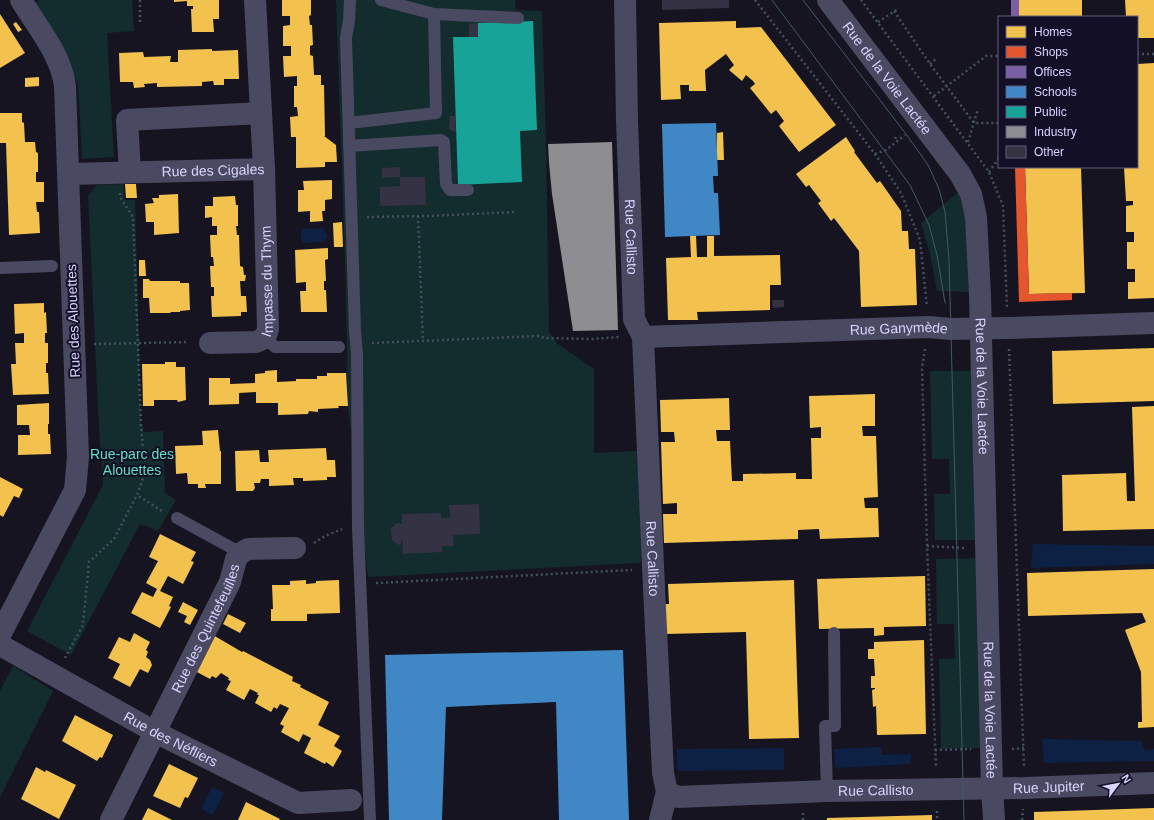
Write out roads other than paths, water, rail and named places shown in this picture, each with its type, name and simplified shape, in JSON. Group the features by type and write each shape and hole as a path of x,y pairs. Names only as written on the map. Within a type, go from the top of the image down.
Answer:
{"street":[{"name":"Rue des Alouettes","path":"0,635 75,490 78,457 63,75 52,51 21,0"},
{"name":"Rue des Cigales","path":"68,174 264,169 255,0"},
{"name":"Rue Callisto","path":"625,0 627,120 634,319 643,336 663,773 667,792 678,797 827,791 992,788"},
{"name":"Rue de la Voie Lactée","path":"828,0 960,174 970,194 976,217 994,820"},
{"path":"125,172 127,120 261,113"},
{"name":"Impasse du Thym","path":"210,343 256,342 265,338 268,328 264,169"},
{"name":"Rue Ganymède","path":"643,336 929,327 950,329 1154,323"},
{"name":"Rue des Quintefeuilles","path":"111,820 230,582 236,559 241,553 248,549 295,548"},
{"name":"Rue des Néfliers","path":"0,644 155,732 298,803 351,800"},
{"name":"Rue Jupiter","path":"992,788 1033,788 1154,783"},
{"path":"660,820 667,792"}],"lane":[{"path":"350,0 349,21 346,38 356,344 358,528 370,820"},
{"path":"381,0 434,14 518,18"},
{"path":"349,123 436,113 434,14"},
{"path":"350,146 441,140 444,142 446,184 450,190 468,190"},
{"path":"0,268 52,266"},
{"path":"265,338 275,348 339,348"},
{"path":"177,518 241,553"},
{"path":"827,791 825,726 835,726 834,633"}],"water":[{"path":"322,228 327,234 327,237 322,242 304,243 301,240 301,232 303,229"},
{"path":"1033,544 1154,546 1154,564 1031,568"},
{"path":"1042,739 1141,741 1145,750 1154,749 1154,761 1044,763"},
{"path":"881,747 882,755 911,754 911,764 835,768 834,749"},
{"path":"784,748 784,770 677,771 677,749"},
{"path":"212,787 224,793 213,815 201,809"}],"tram line":[{"path":"772,0 910,185 929,225 937,255 945,303"},
{"path":"803,0 928,165 939,189 945,212 949,260 964,820"}],"park label":[{"name":"Rue-parc des Alouettes","path":"132,462"}]}
